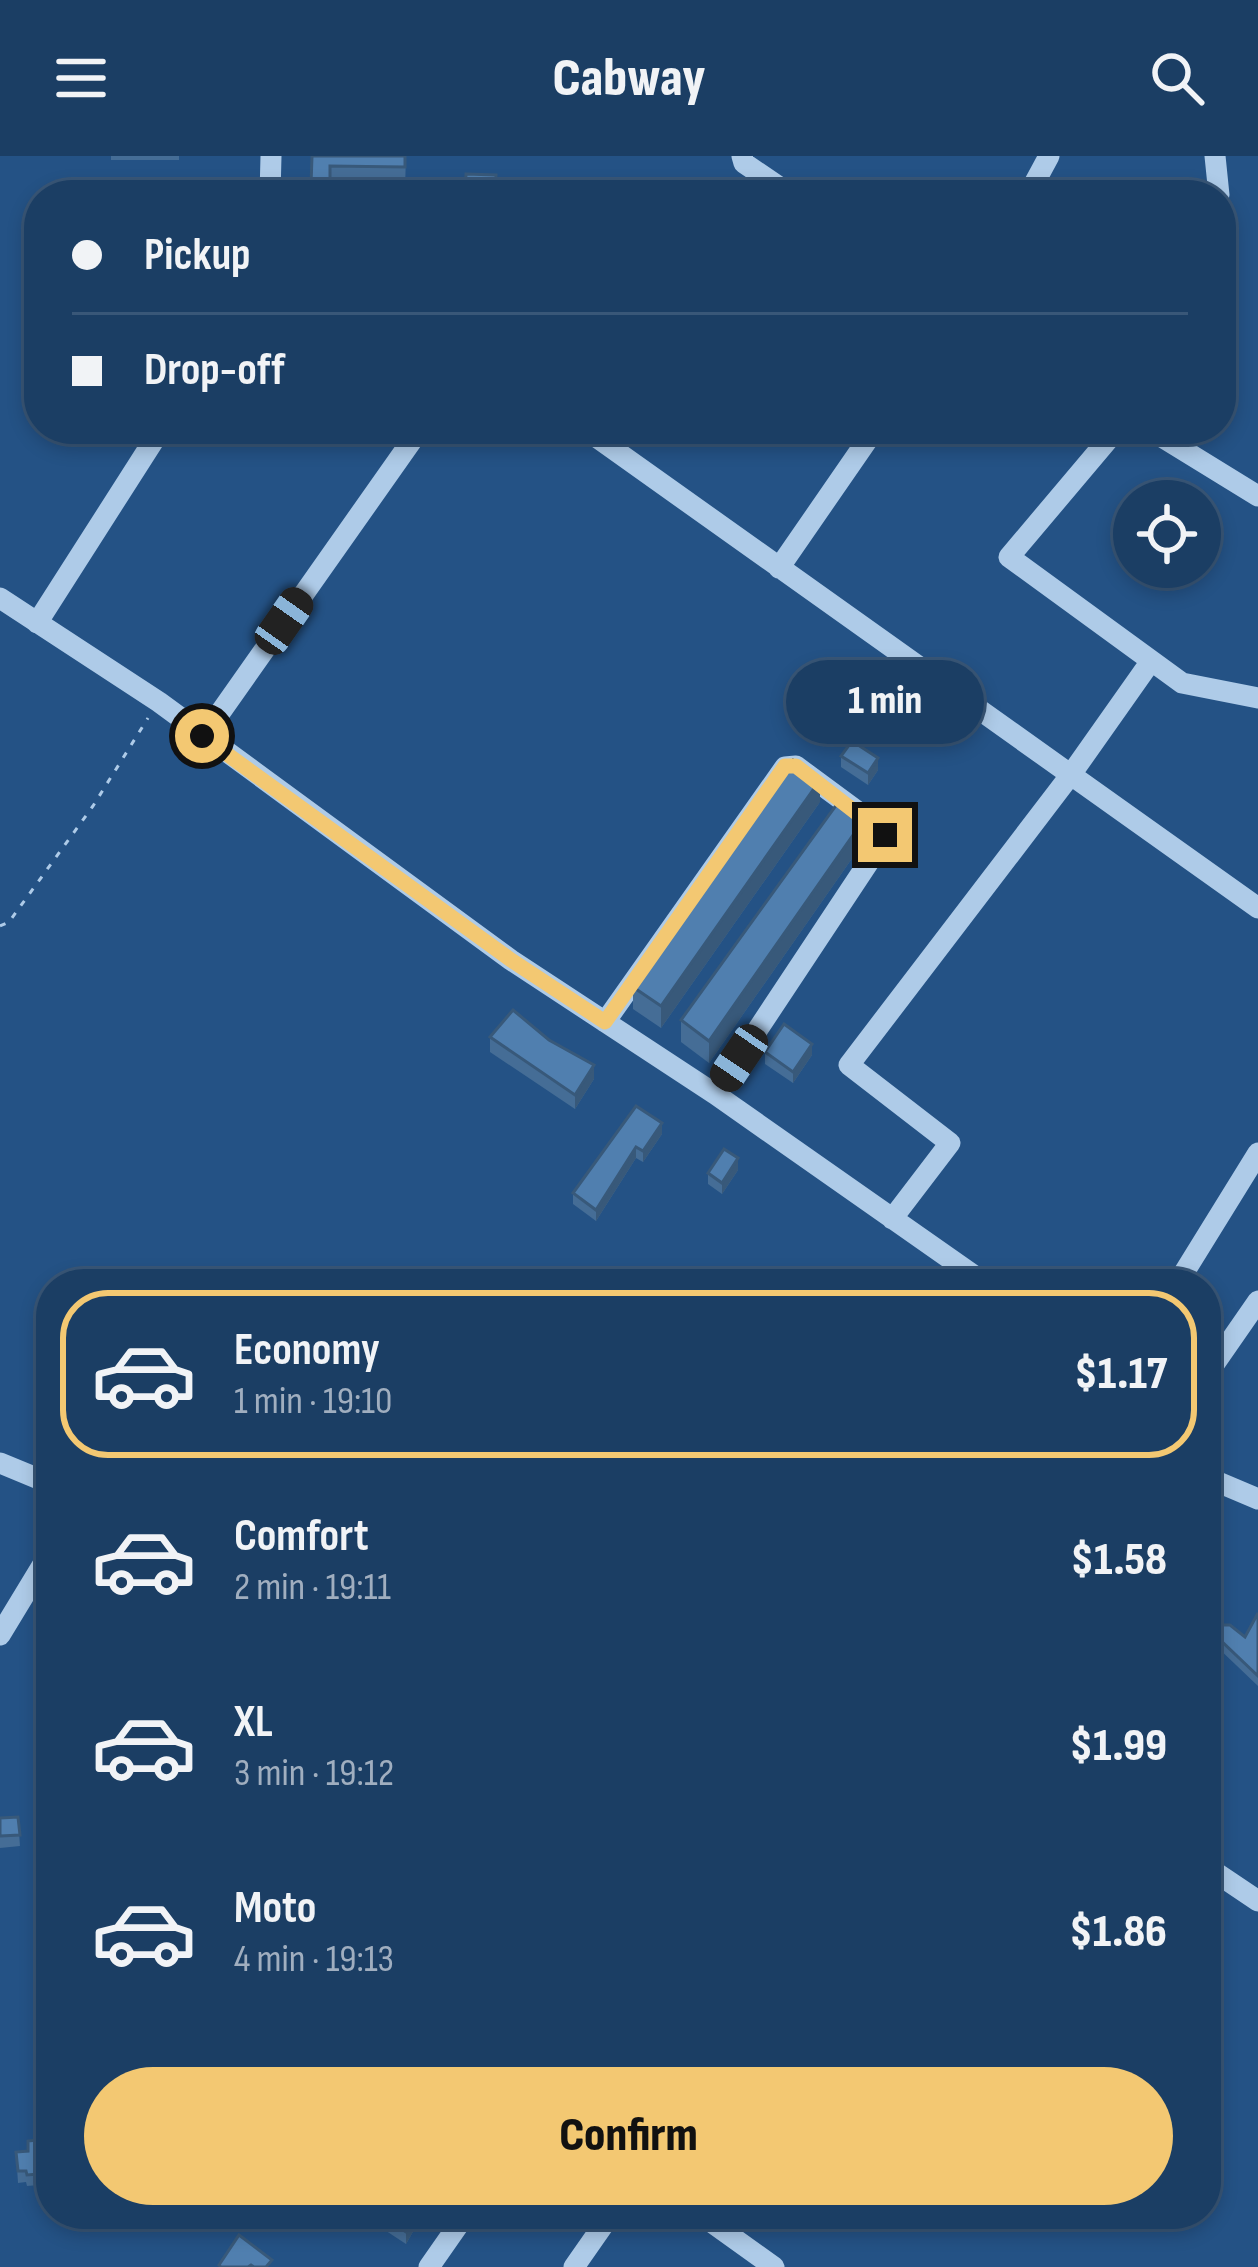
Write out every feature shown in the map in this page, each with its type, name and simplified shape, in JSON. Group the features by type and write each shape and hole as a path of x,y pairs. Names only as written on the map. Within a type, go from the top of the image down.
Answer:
{"street":[{"path":"742,156 743,163 768,180"},
{"path":"37,623 151,444"},
{"path":"202,736 409,444"},
{"path":"606,444 1258,908"},
{"path":"779,568 865,444"},
{"path":"1104,444 1009,557 1182,683 1258,698"},
{"path":"1173,444 1258,496"},
{"path":"0,598 159,702 511,960 715,1094 964,1269"},
{"path":"892,1220 950,1143 849,1065 1072,772 1150,661"},
{"path":"605,1022 785,766 796,766 884,831 884,839 715,1094"},
{"path":"1186,1269 1258,1153"},
{"path":"1221,1354 1258,1301"},
{"path":"0,1463 36,1478"},
{"path":"1221,1483 1258,1499"},
{"path":"0,1635 36,1575"},
{"path":"1221,1875 1258,1901"},
{"path":"429,2267 456,2229"},
{"path":"574,2267 601,2229"},
{"path":"721,2229 774,2267"}],"path":[{"path":"0,926 9,922 93,806 159,702"}],"building":[{"path":"312,156 405,156 405,167 330,166 330,180 311,180"},
{"path":"466,174 496,175 496,180 466,180"},
{"path":"852,741 878,758 868,773 841,756"},
{"path":"793,760 820,780 661,1006 633,987"},
{"path":"842,797 867,815 709,1041 681,1020"},
{"path":"513,1010 549,1040 594,1065 575,1095 490,1037"},
{"path":"784,1024 812,1044 793,1072 765,1052"},
{"path":"636,1106 662,1123 643,1151 636,1147 596,1210 573,1193"},
{"path":"724,1149 738,1158 722,1183 708,1173"},
{"path":"1258,1613 1258,1676 1221,1641 1221,1625 1230,1625 1245,1637"},
{"path":"18,1817 20,1835 0,1836 0,1818"},
{"path":"36,2140 36,2174 18,2171 16,2152 28,2151 28,2141"},
{"path":"239,2235 272,2260 266,2267 219,2265"}],"route":[{"path":"202,736 511,960 605,1022 785,766 796,766 885,835"}]}
